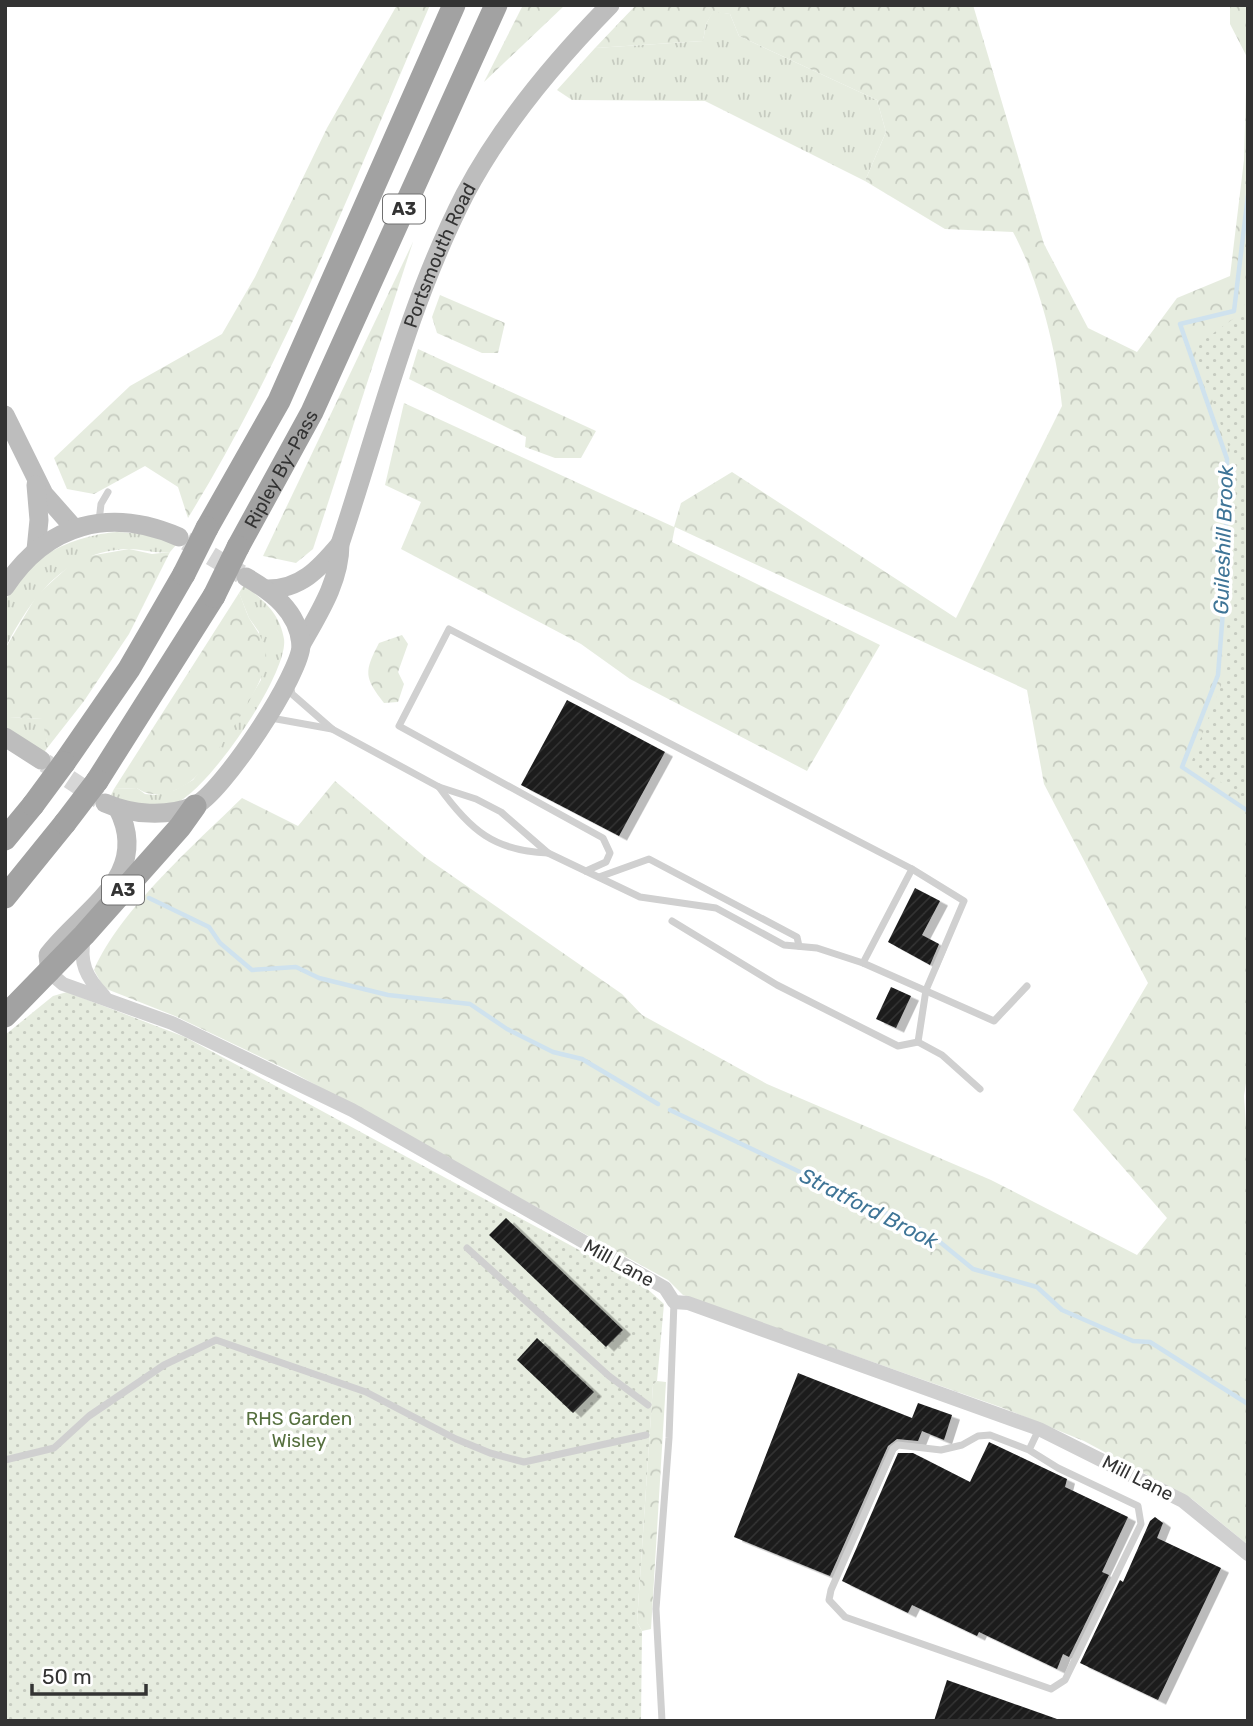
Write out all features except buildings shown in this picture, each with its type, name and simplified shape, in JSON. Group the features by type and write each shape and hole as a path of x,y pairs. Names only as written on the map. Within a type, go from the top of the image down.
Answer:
{"highway":[{"name":"Ripley By-Pass","path":"5,839 33,805 53,761 129,669 279,401 454,5"},
{"name":"Ripley By-Pass","path":"5,897 97,781 214,596 312,412 496,5"},
{"name":"A3","path":"5,1016 84,936 180,827 195,806"}],"main road":[{"name":"Portsmouth Road","path":"195,806 214,791 228,773 299,662 301,645 340,564 340,544 407,333 443,242 466,193 516,114 578,37 610,5"},
{"path":"5,415 33,475 59,514 74,528"},
{"path":"33,475 39,520 36,550"},
{"path":"5,587 12,569 36,550 74,528 99,523 158,528 179,537"},
{"name":"Portsmouth Road","path":"266,589 297,585 326,561 340,544"},
{"path":"246,577 280,601 293,619 301,645"},
{"path":"5,737 53,761"},
{"path":"50,973 48,955 101,898 124,867 129,844 128,832 111,806 149,813 195,806"}],"street":[{"path":"84,936 81,953 84,970 108,1000"},
{"name":"Mill Lane","path":"50,973 63,984 172,1023 352,1110 665,1288 674,1302 688,1303 772,1331 1039,1429 1183,1501 1248,1554"}],"lane":[{"path":"99,523 101,504 108,492"},
{"path":"586,871 606,862 610,853 603,838 399,726 449,629 912,869 964,901 926,990 918,1042"},
{"path":"289,680 292,694 332,729 439,787 477,799 510,816 548,853 640,897 716,908 783,945 817,948 863,963 994,1021 1027,986"},
{"path":"265,718 332,729"},
{"path":"439,787 462,819 484,837 522,852 548,853"},
{"path":"599,877 649,859 797,937 799,946"},
{"path":"863,963 912,869"},
{"path":"673,920 778,985 898,1046 918,1042 942,1055 981,1089"},
{"path":"467,1248 609,1376 649,1405"},
{"path":"662,1721 656,1609 669,1438 674,1302"},
{"path":"5,1460 54,1448 89,1416 164,1365 216,1340 366,1392 456,1439 490,1453 524,1462 646,1435"},
{"path":"1029,1450 1039,1429"},
{"path":"990,1435 1029,1450 1058,1468 1138,1506 1142,1516 1141,1524 1065,1680 1051,1689 845,1617 835,1609 829,1600 831,1590 893,1450 898,1445 941,1450 962,1445 978,1436 990,1435"}],"green space":[{"path":"397,5 430,5 347,201 288,331 224,457 188,518 178,487 145,466 94,494 67,489 54,458 130,386 222,334 255,277 327,128"},
{"path":"523,5 565,5 484,82"},
{"path":"636,5 973,5 1044,244 1088,328 1137,352 1177,298 1230,276 1244,160 1247,57 1230,24 1230,5 1248,5 1248,1070 1244,1096 1248,1154 1248,1545 1192,1499 1084,1441 1003,1408 683,1295 668,1280 294,1073 175,1016 104,988 94,970 121,924 140,901 242,798 298,826 335,781 425,857 622,994 642,1015 767,1084 991,1180 1137,1255 1167,1218 1073,1110 1148,983 1044,784 1027,690 675,527 672,542 880,645 807,771 630,679 581,644 401,549 421,502 385,485 404,403 674,527 681,503 732,472 956,618 1062,406 1056,363 1039,294 1013,232 945,229 865,181 886,132 877,100 739,36 730,14 713,12 706,24 703,41 595,48"},
{"path":"713,11 730,14 739,36 877,100 886,132 865,181 705,101 572,100 557,90 595,48 703,41 706,24"},
{"path":"413,242 313,549 296,563 263,556"},
{"path":"440,295 505,323 498,353 482,353 437,333 432,317"},
{"path":"1248,297 1248,801 1215,778 1190,766 1225,675 1232,457 1194,347 1240,314"},
{"path":"418,349 596,431 581,458 555,458 525,447 526,437 409,379"},
{"path":"117,532 148,534 176,545 170,552 128,549 106,552 86,558 68,568 39,595 5,649 5,605 22,575 35,562 66,544"},
{"path":"129,549 152,554 170,552 129,634 84,701 48,747 42,719 9,717 5,710 5,649 37,595 78,558"},
{"path":"244,585 275,614 284,639 282,656 260,704 224,757 187,796 173,804 149,806 110,797 114,789 137,788 145,794 155,795 175,790 193,780 229,732 261,680 259,632 249,618 239,593"},
{"path":"239,593 249,618 262,638 266,662 256,689 235,725 200,772 178,789 164,794 150,794 137,788 114,789"},
{"path":"402,635 408,644 398,672 404,684 398,702 384,703 370,680 369,668 379,643"},
{"path":"5,710 10,717 43,719 48,747 42,755 5,728"},
{"name":"RHS Garden Wisley","path":"67,992 185,1037 642,1284 664,1304 657,1381 653,1385 637,1622 642,1631 641,1721 5,1721 5,1035 53,996"},
{"path":"657,1381 666,1382 651,1629 642,1631 637,1622 653,1385"}],"waterway":[{"name":"Guileshill Brook","path":"1248,195 1234,311 1180,324 1227,459 1225,585 1218,675 1182,767 1248,811"},
{"name":"Stratford Brook","path":"149,898 209,927 220,943 252,970 296,967 319,978 388,995 470,1004 507,1029 553,1052 582,1059 658,1104"},
{"name":"Stratford Brook","path":"670,1110 930,1234 973,1269 1037,1287 1062,1310 1133,1341 1150,1342 1248,1404"}],"tunnel":[{"path":"186,541 241,574"},
{"path":"45,763 99,799"}]}
